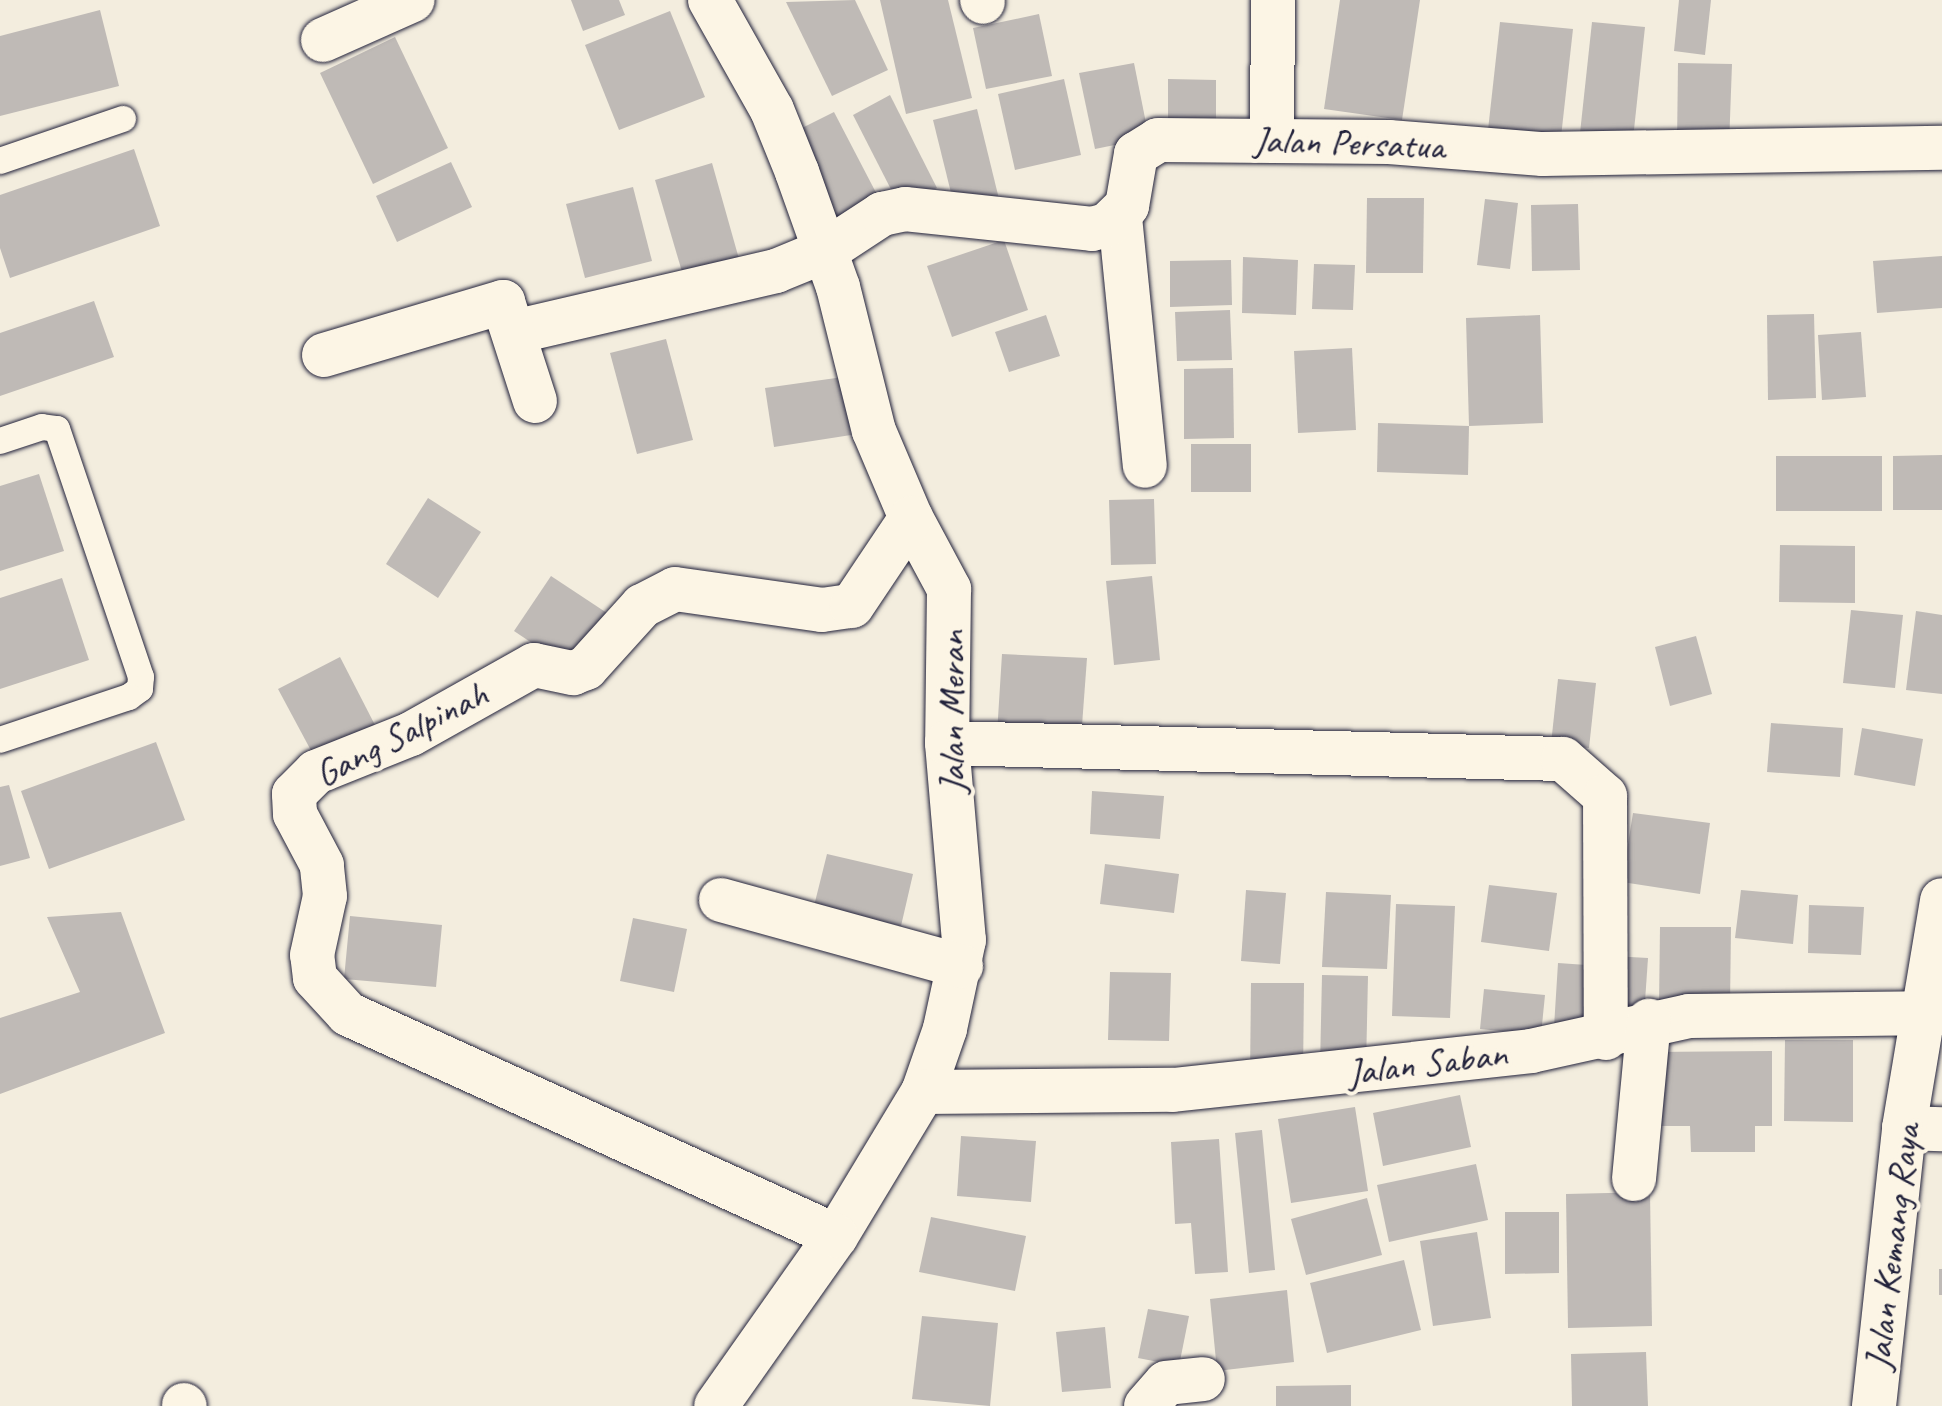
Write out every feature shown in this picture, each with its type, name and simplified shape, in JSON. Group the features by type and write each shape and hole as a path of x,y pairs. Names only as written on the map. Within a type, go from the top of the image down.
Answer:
{"street":[{"path":"339,22 413,0"},
{"name":"Jalan Meran","path":"710,0 772,110 827,250 874,431 911,518 949,589 947,743 964,940 961,966 923,1092 735,1401"},
{"path":"1272,139 1273,0"},
{"name":"Jalan Persatua","path":"1120,217 1136,154 1145,145 1158,140 1272,139 1543,154 1942,148"},
{"path":"514,332 776,271 827,250 853,228 905,209 1092,229 1120,217 1145,466"},
{"path":"324,355 496,303 507,309 535,401"},
{"name":"Gang Salpinah","path":"836,1236 348,1014 315,978 312,955 325,896 322,865 295,814 294,794 316,772 411,734 534,665 573,673 586,668 642,606 675,589 822,610 852,606 911,518"},
{"path":"947,743 1563,759 1605,796 1606,1038"},
{"path":"721,900 961,966"},
{"name":"Jalan Kemang Raya","path":"1874,1406 1923,1128 1942,900"},
{"name":"Jalan Saban","path":"923,1092 1173,1090 1606,1038 1612,1031 1649,1021 1934,1013"},
{"path":"1634,1179 1649,1021"},
{"path":"1146,1406 1166,1383 1203,1379"}],"lane":[{"path":"0,161 123,119"},
{"path":"0,441 42,427 57,429 141,677 140,689 129,697 0,740"}],"building":[{"path":"571,0 619,0 625,15 583,31"},
{"path":"855,0 888,70 832,96 786,2"},
{"path":"880,0 948,0 972,98 906,114"},
{"path":"1340,0 1420,0 1402,120 1324,109"},
{"path":"1679,0 1711,0 1705,55 1674,51"},
{"path":"100,10 119,86 0,116 0,36"},
{"path":"670,11 705,97 619,130 585,45"},
{"path":"1039,14 1052,76 986,89 973,28"},
{"path":"1500,22 1573,29 1560,146 1487,139"},
{"path":"1592,22 1645,27 1633,139 1580,133"},
{"path":"395,37 448,148 373,184 320,73"},
{"path":"1134,63 1149,138 1095,149 1079,73"},
{"path":"1678,63 1732,64 1729,146 1677,145"},
{"path":"1064,79 1081,155 1015,170 998,94"},
{"path":"1168,79 1216,80 1216,132 1168,132"},
{"path":"890,95 937,188 900,207 853,115"},
{"path":"977,109 999,199 955,209 933,120"},
{"path":"834,112 884,208 835,233 784,137"},
{"path":"134,149 160,226 10,278 0,248 0,195"},
{"path":"451,162 472,207 397,242 376,196"},
{"path":"712,163 741,266 685,282 655,180"},
{"path":"633,187 652,261 585,278 566,204"},
{"path":"1367,198 1424,198 1423,273 1366,273"},
{"path":"1485,199 1518,203 1510,269 1477,265"},
{"path":"1578,204 1580,270 1532,271 1531,205"},
{"path":"1004,240 1028,310 952,337 927,266"},
{"path":"1942,256 1942,308 1877,313 1873,261"},
{"path":"1243,257 1298,260 1296,315 1242,313"},
{"path":"1231,260 1232,305 1170,307 1170,261"},
{"path":"1314,264 1355,265 1353,310 1312,309"},
{"path":"94,301 114,357 0,396 0,333"},
{"path":"1230,310 1232,360 1177,361 1175,312"},
{"path":"1814,314 1816,398 1768,400 1767,315"},
{"path":"1046,315 1060,356 1009,372 995,332"},
{"path":"1540,315 1543,423 1469,426 1466,318"},
{"path":"1861,332 1866,397 1822,400 1818,335"},
{"path":"666,339 693,440 637,454 610,353"},
{"path":"1352,348 1356,430 1298,433 1294,351"},
{"path":"1233,368 1234,438 1184,439 1184,369"},
{"path":"843,377 851,435 774,447 765,388"},
{"path":"1378,423 1469,426 1468,475 1377,472"},
{"path":"1191,444 1251,444 1251,492 1191,492"},
{"path":"1942,455 1942,510 1893,510 1893,456"},
{"path":"1776,456 1882,456 1882,511 1776,511"},
{"path":"39,474 64,551 0,571 0,486"},
{"path":"428,498 481,532 438,598 386,564"},
{"path":"1154,499 1156,564 1111,565 1109,500"},
{"path":"1780,545 1855,546 1855,603 1779,602"},
{"path":"551,576 613,617 575,672 514,631"},
{"path":"1152,576 1160,660 1114,665 1106,581"},
{"path":"62,578 89,660 0,689 0,598"},
{"path":"1851,610 1903,615 1895,688 1843,683"},
{"path":"1916,611 1942,615 1942,694 1906,690"},
{"path":"1696,636 1712,694 1670,706 1655,647"},
{"path":"1002,654 1087,658 1081,739 997,734"},
{"path":"340,657 376,727 315,758 278,689"},
{"path":"1558,679 1596,683 1589,748 1551,744"},
{"path":"1771,723 1843,728 1840,777 1767,772"},
{"path":"1862,728 1923,739 1915,786 1854,775"},
{"path":"156,742 185,820 49,869 21,791"},
{"path":"9,785 30,858 0,866 0,787"},
{"path":"1092,791 1164,796 1160,839 1090,834"},
{"path":"1633,813 1710,823 1700,894 1622,882"},
{"path":"827,854 913,874 901,926 814,906"},
{"path":"1105,864 1179,874 1174,913 1100,904"},
{"path":"1489,885 1557,893 1549,951 1481,942"},
{"path":"1246,890 1286,893 1280,964 1241,961"},
{"path":"1741,890 1798,895 1793,944 1735,938"},
{"path":"1326,892 1391,895 1387,969 1322,967"},
{"path":"1396,904 1455,906 1450,1018 1392,1016"},
{"path":"1809,905 1864,907 1861,955 1808,953"},
{"path":"121,912 165,1033 0,1094 0,1018 80,992 47,917"},
{"path":"350,916 442,925 436,987 344,979"},
{"path":"633,918 687,929 674,992 620,981"},
{"path":"1660,927 1731,927 1730,1006 1659,1006"},
{"path":"1612,956 1648,958 1644,1016 1609,1013"},
{"path":"1558,963 1601,966 1598,1029 1554,1027"},
{"path":"1110,972 1171,973 1169,1041 1108,1040"},
{"path":"1322,975 1368,976 1366,1068 1320,1067"},
{"path":"1251,983 1304,983 1303,1077 1250,1077"},
{"path":"1484,989 1545,995 1541,1035 1480,1029"},
{"path":"1785,1040 1853,1040 1853,1122 1784,1121"},
{"path":"1772,1051 1772,1126 1755,1126 1755,1152 1691,1152 1690,1126 1648,1126 1648,1052"},
{"path":"1460,1095 1471,1147 1383,1166 1373,1113"},
{"path":"1355,1107 1368,1191 1291,1203 1278,1119"},
{"path":"1262,1130 1275,1270 1249,1273 1235,1133"},
{"path":"961,1136 1036,1141 1031,1202 957,1196"},
{"path":"1219,1139 1228,1272 1195,1274 1191,1223 1175,1224 1171,1142"},
{"path":"1476,1164 1488,1220 1389,1242 1377,1185"},
{"path":"1650,1192 1652,1326 1568,1328 1566,1194"},
{"path":"1367,1198 1382,1255 1306,1275 1291,1219"},
{"path":"1505,1212 1559,1212 1559,1273 1505,1274"},
{"path":"931,1217 1026,1236 1015,1291 919,1272"},
{"path":"1477,1232 1491,1318 1433,1326 1420,1241"},
{"path":"1404,1260 1421,1330 1327,1353 1310,1283"},
{"path":"1939,1269 1942,1269 1942,1295 1939,1295"},
{"path":"1287,1290 1294,1362 1217,1371 1210,1299"},
{"path":"1148,1309 1189,1316 1179,1366 1138,1358"},
{"path":"922,1316 998,1323 990,1406 912,1399"},
{"path":"1105,1327 1111,1388 1062,1392 1056,1332"},
{"path":"1646,1352 1648,1406 1572,1406 1571,1354"},
{"path":"1351,1385 1351,1406 1276,1406 1276,1386"}]}
